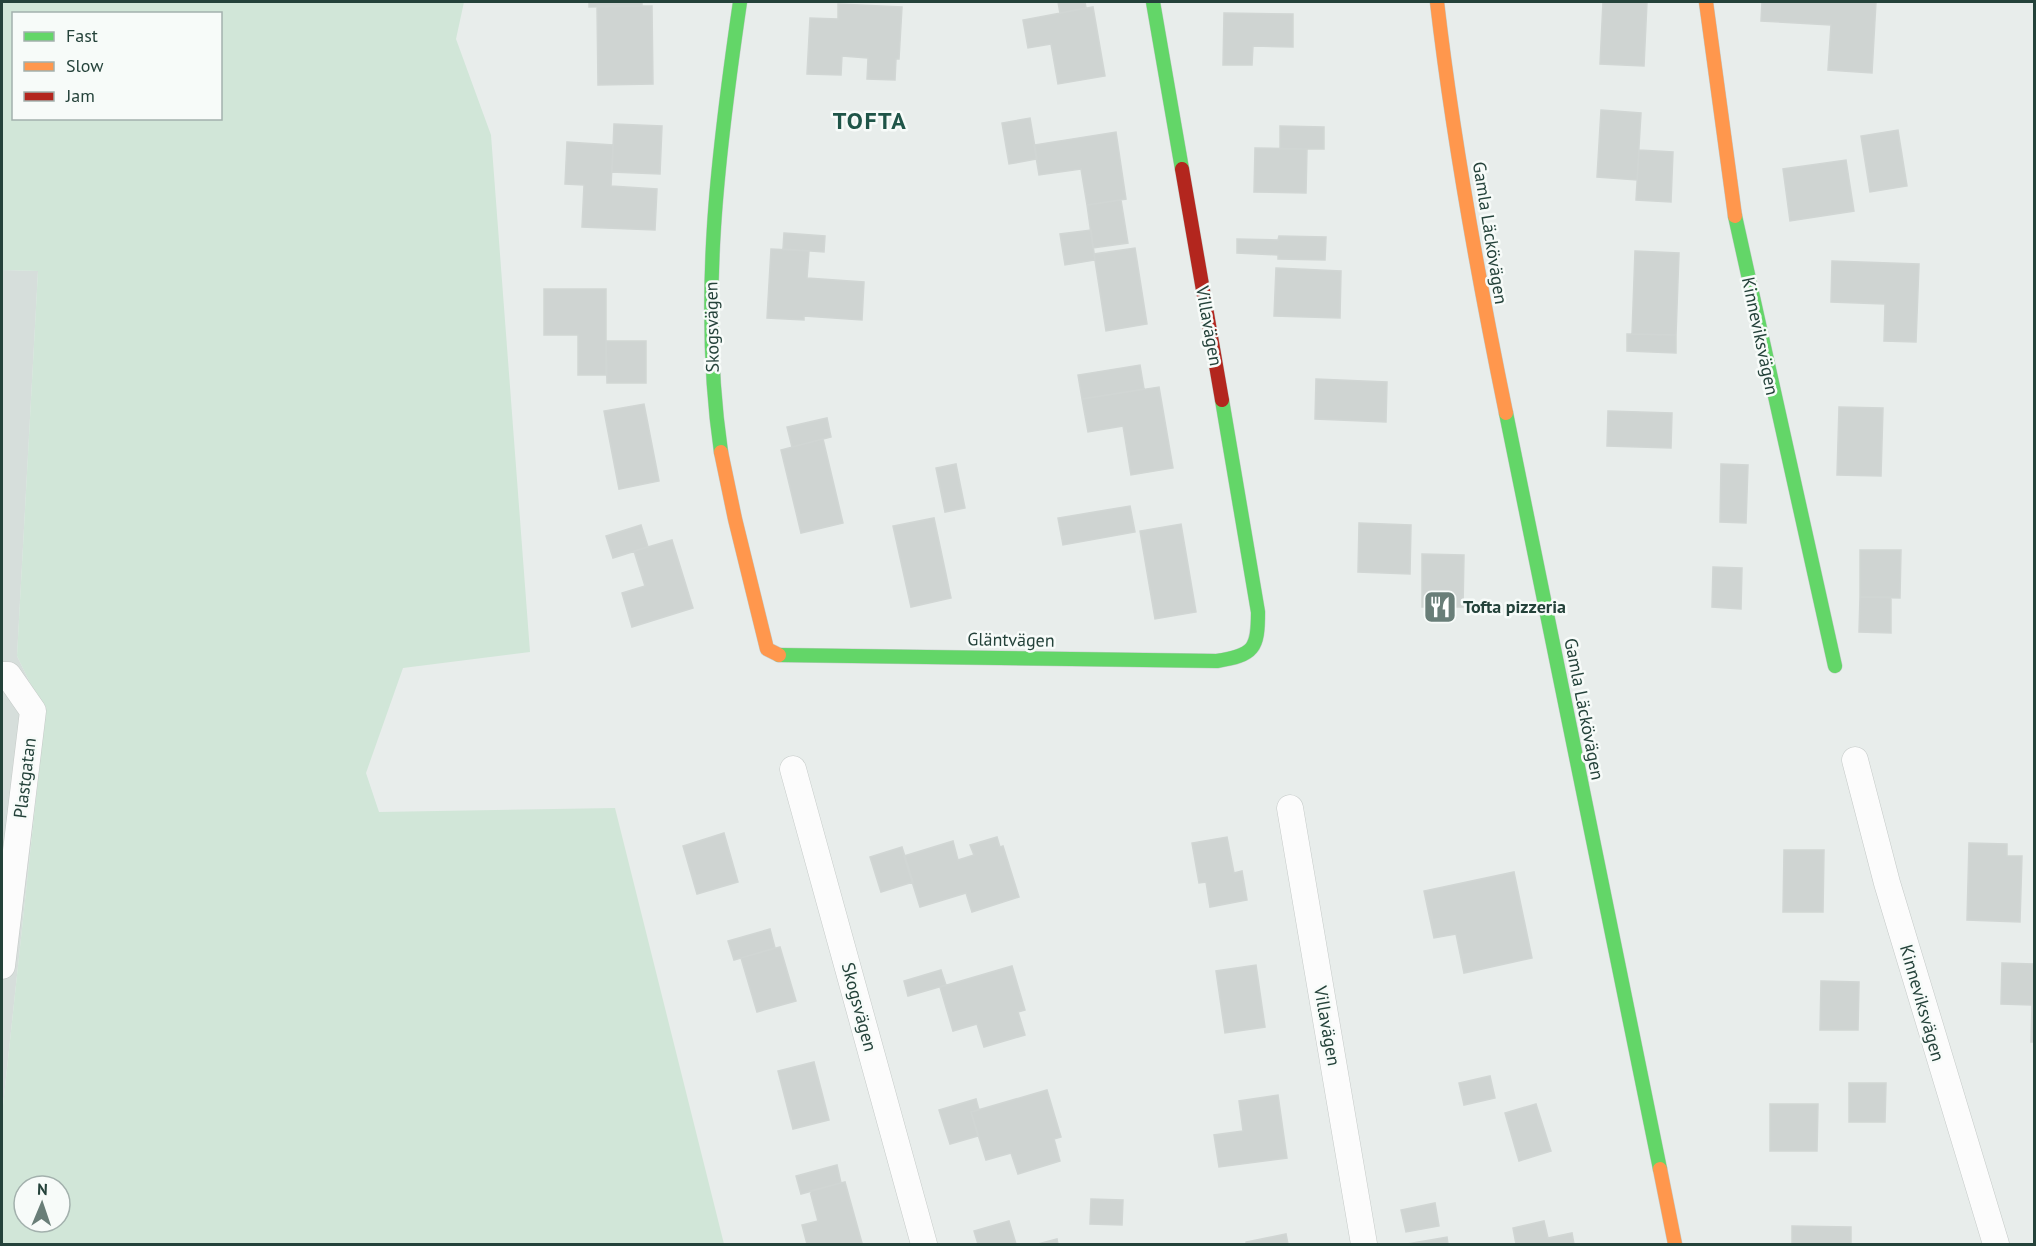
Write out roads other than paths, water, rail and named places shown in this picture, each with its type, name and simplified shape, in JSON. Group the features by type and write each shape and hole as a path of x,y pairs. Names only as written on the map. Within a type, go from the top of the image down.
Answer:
{"street":[{"name":"Skogsvägen","path":"740,2 718,164 711,252 709,333 713,389 725,476 767,649"},
{"name":"Villavägen","path":"1153,2 1258,612 1259,637 1254,650"},
{"name":"Gamla Läckövägen","path":"1437,2 1445,69 1489,332 1675,1245"},
{"name":"Kinneviksvägen","path":"1706,2 1728,173 1740,243 1835,666"},
{"name":"Gläntvägen","path":"767,649 782,656 1217,661 1240,657 1254,650"},
{"name":"Plastgatan","path":"2,675 8,675 33,711 2,966"},
{"name":"Kinneviksvägen","path":"1855,760 1912,970 1995,1245"},
{"name":"Skogsvägen","path":"793,769 924,1245"},
{"name":"Villavägen","path":"1290,808 1364,1245"}],"place":[{"name":"Tofta pizzeria","path":"1440,607"}],"district":[{"name":"TOFTA","path":"870,121"}]}
